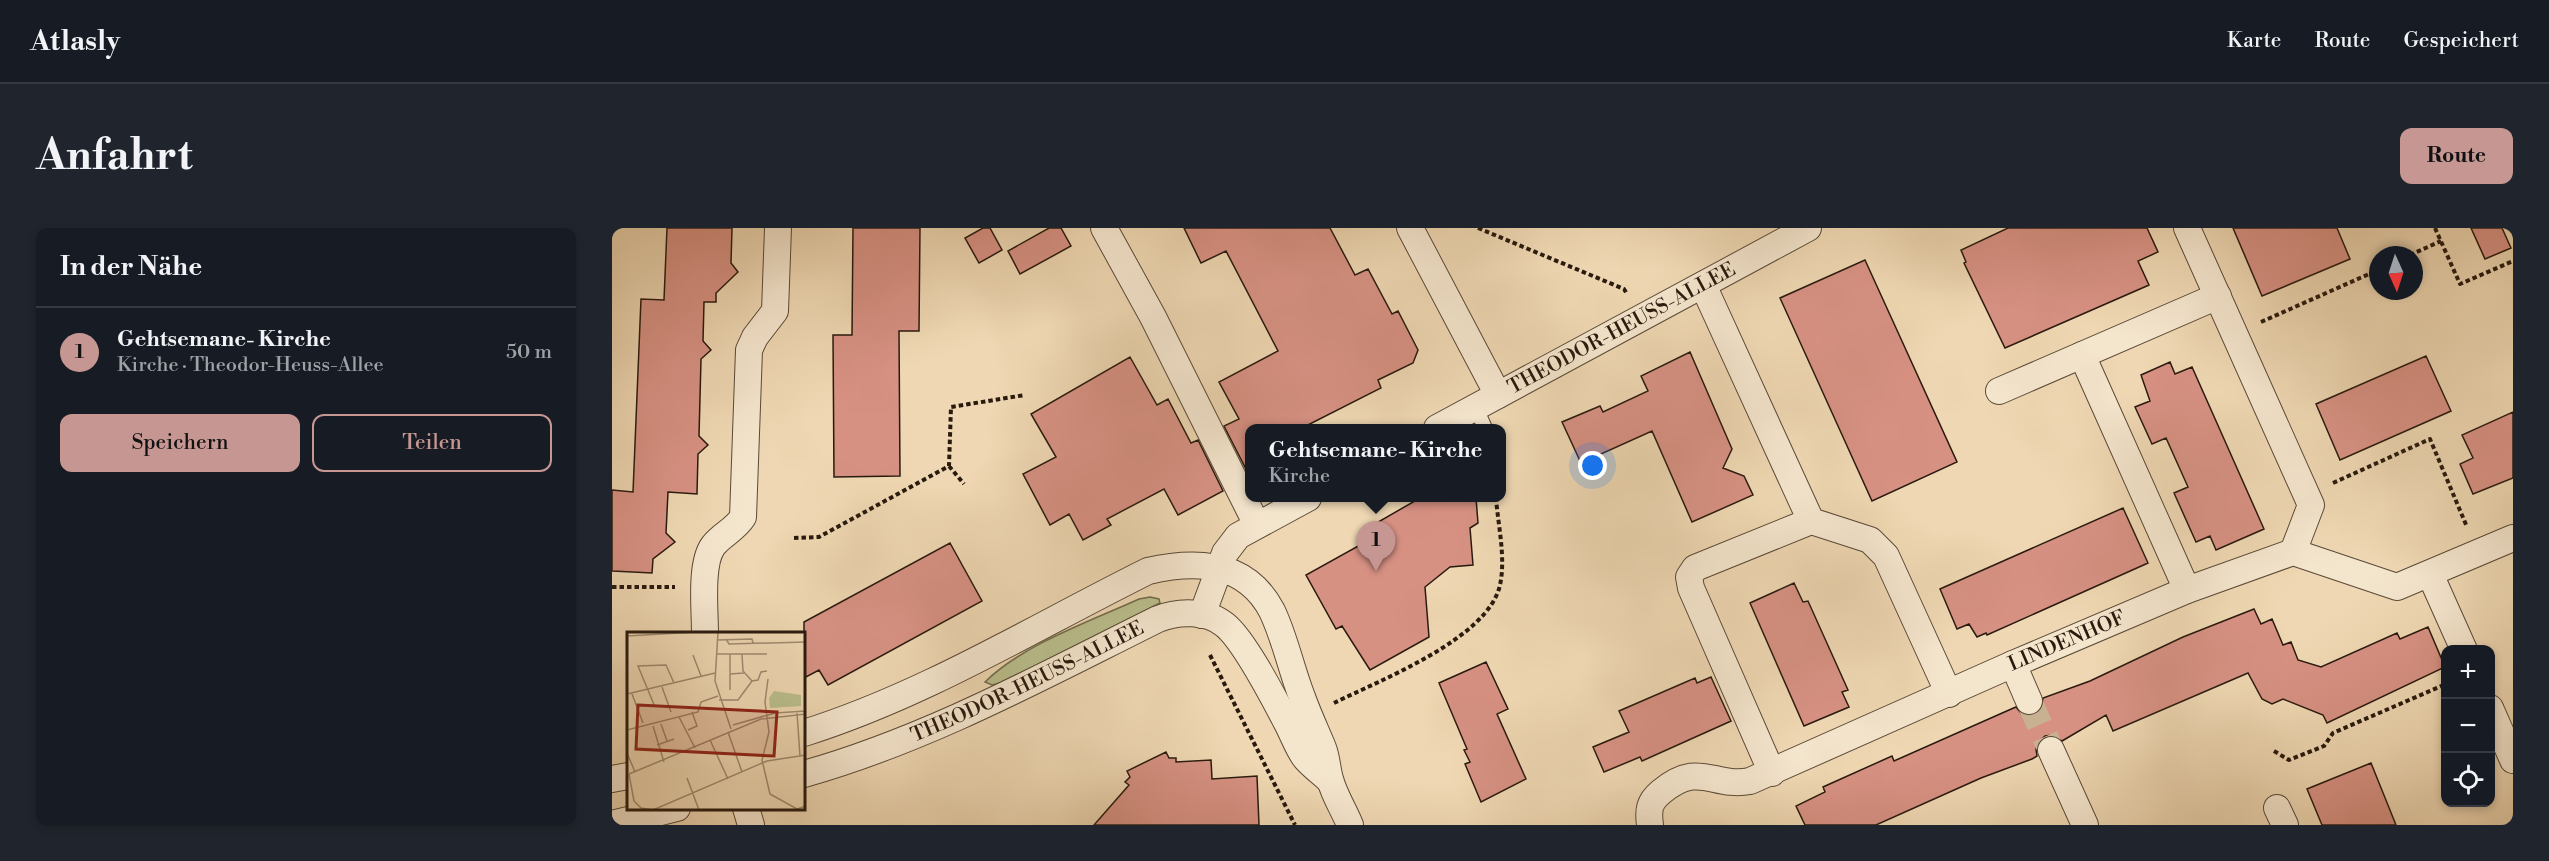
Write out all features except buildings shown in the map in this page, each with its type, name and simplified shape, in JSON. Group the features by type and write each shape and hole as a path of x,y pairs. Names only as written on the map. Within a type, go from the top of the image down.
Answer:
{"street":[{"path":"705,632 706,558 714,544 736,527 743,517 749,350 755,337 774,311 778,228"},
{"path":"1104,228 1153,317 1245,501"},
{"path":"1410,228 1498,395"},
{"name":"THEODOR-HEUSS-ALLEE","path":"1457,424 1480,418 1498,395 1808,228"},
{"path":"2187,228 2311,505 2293,552 2397,586 2513,538"},
{"path":"1703,285 1811,521"},
{"path":"1999,391 2218,296"},
{"path":"2082,355 2187,590"},
{"path":"1246,502 1257,525"},
{"path":"1300,502 1238,536 1225,553 1202,615 1224,624 1232,633 1262,680 1305,758 1330,781"},
{"path":"1772,773 1691,588 1689,577 1695,568 1811,521 1870,540 1886,556 1949,694"},
{"name":"LINDENHOF","path":"1650,825 1648,811 1652,800 1683,777 1697,775 1738,784 1772,773 2013,664 2187,590 2293,552"},
{"name":"THEODOR-HEUSS-ALLEE","path":"806,732 896,697 1148,571 1177,565 1202,564 1220,568"},
{"path":"1220,568 1246,581 1262,596 1272,612 1324,751 1330,781 1350,825"},
{"path":"2430,574 2462,645"},
{"name":"THEODOR-HEUSS-ALLEE","path":"806,773 915,735 981,707 1158,619 1172,614 1202,615"},
{"path":"2013,664 2029,701"},
{"path":"2495,719 2513,760"},
{"path":"2051,750 2085,825"},
{"path":"612,779 627,776"},
{"path":"612,824 669,810"},
{"path":"747,810 751,825"}],"path":[{"path":"1478,228 1624,288 1639,319"},
{"path":"2435,228 2460,284 2513,261"},
{"path":"2423,249 2441,241"},
{"path":"2235,334 2369,274"},
{"path":"964,484 949,466 951,407 1025,395"},
{"path":"2306,495 2430,439 2478,553"},
{"path":"794,538 819,537 949,466"},
{"path":"1309,715 1400,671 1454,641 1493,603 1500,586 1502,572 1496,502"},
{"path":"612,587 705,587"},
{"path":"1206,646 1294,825"},
{"path":"2274,751 2289,760 2324,746 2333,733 2441,686"}],"green space":[{"path":"1150,597 1159,599 1160,603 1000,683 992,685 985,682 1000,669 1037,645 1139,599"}],"tunnel":[{"path":"2029,701 2051,750"}],"place":[{"name":"Gehtsemane- Kirche","path":"1376,571"}]}
